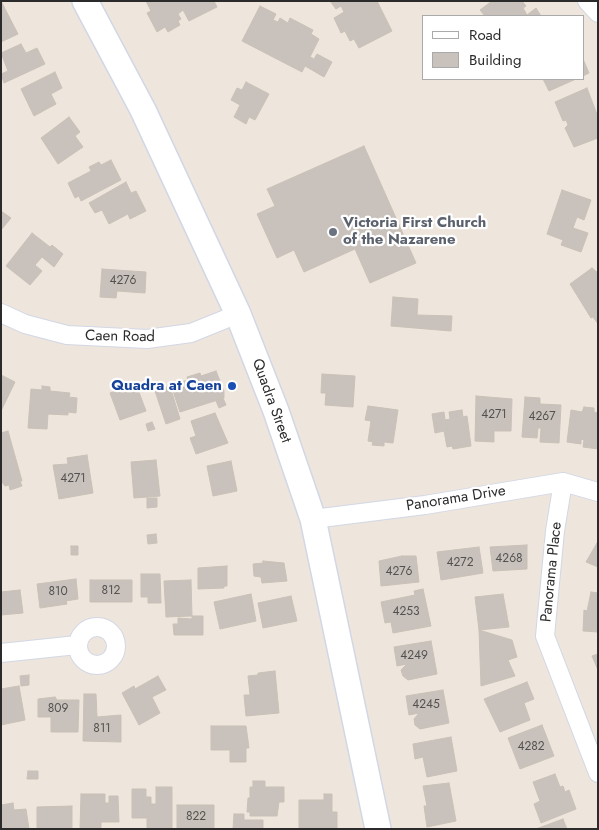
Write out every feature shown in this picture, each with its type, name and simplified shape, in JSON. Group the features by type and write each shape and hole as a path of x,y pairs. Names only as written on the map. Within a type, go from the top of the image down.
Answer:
{"main road":[{"name":"Quadra Street","path":"85,1 143,110 238,314 276,411 313,519 378,829"}],"street":[{"path":"587,1 598,12"},
{"name":"Caen Road","path":"1,313 25,324 67,335 147,339 191,333 238,314"},
{"name":"Panorama Drive","path":"313,519 425,505 564,482 598,492"},
{"name":"Panorama Place","path":"564,482 555,531 545,636 598,773"},
{"path":"1,653 77,645"}],"building":[{"path":"146,1 214,1 217,7 189,21 183,10 178,14 181,19 178,21 180,25 168,32 165,27 157,32 147,13 151,11"},
{"path":"330,1 377,1 392,31 359,48 354,39 350,41 345,31 341,33 334,18 344,12 341,6 336,9"},
{"path":"492,1 522,1 526,6 523,8 527,15 484,15 480,10"},
{"path":"1,4 18,34 1,42"},
{"path":"260,6 276,14 273,20 278,22 280,18 288,23 290,18 313,30 311,34 319,39 310,57 314,59 317,54 332,62 324,77 305,66 302,72 242,41"},
{"path":"536,8 540,15 527,15"},
{"path":"21,44 26,53 37,48 45,64 4,83 1,74 8,71 1,53"},
{"path":"584,61 589,73 584,76"},
{"path":"55,72 62,88 51,94 56,104 34,116 21,89"},
{"path":"544,80 574,80 549,91"},
{"path":"246,82 269,94 255,120 249,117 246,124 234,117 240,105 231,100 237,88 242,90"},
{"path":"587,88 598,117 598,138 574,147 565,128 568,125 566,120 563,121 555,102"},
{"path":"69,117 80,132 75,136 83,147 58,164 41,138"},
{"name":"Victoria First Church of the Nazarene","path":"364,146 416,263 370,283 355,249 304,272 294,250 277,258 257,214 275,206 267,189"},
{"path":"111,160 121,180 81,201 79,196 75,198 68,183 91,171 89,167 99,162 101,165"},
{"path":"126,182 131,193 136,191 146,211 130,219 128,214 109,224 102,210 95,213 89,203"},
{"path":"562,190 591,200 584,220 577,217 573,228 588,233 581,252 561,245 563,240 547,234"},
{"path":"1,211 11,218 1,230"},
{"path":"32,233 63,254 54,267 42,257 35,265 42,271 30,285 6,266"},
{"path":"592,268 598,273 598,324 593,317 591,318 570,284"},
{"path":"102,269 146,272 145,293 117,291 116,298 100,297"},
{"path":"393,297 418,299 417,315 452,316 451,331 391,326"},
{"path":"216,371 224,391 224,398 180,412 171,385 188,380 187,377 200,373 201,376"},
{"path":"322,374 355,376 353,407 325,405 326,393 321,393"},
{"path":"1,375 15,382 1,411"},
{"path":"132,382 136,384 146,411 120,420 110,393 125,388 127,384"},
{"path":"42,386 50,387 50,391 70,393 69,397 77,398 76,413 68,412 68,415 48,414 47,429 28,428 31,389 42,390"},
{"path":"170,386 180,419 166,424 155,391"},
{"path":"476,396 512,399 511,431 494,431 494,442 475,441"},
{"path":"525,397 540,398 540,404 561,405 559,443 540,442 541,428 538,428 537,438 522,437"},
{"path":"223,398 226,405 219,408 216,401"},
{"path":"368,406 398,410 393,443 384,442 384,446 372,445 373,442 368,441 371,421 365,420"},
{"path":"584,407 594,408 594,412 598,413 598,449 583,447 584,440 581,439 581,444 567,442 571,410 582,412"},
{"path":"462,410 463,417 467,416 471,446 453,449 452,446 447,447 444,431 435,433 432,414 444,412 445,420 450,419 449,412"},
{"path":"215,413 228,443 196,454 190,438 196,436 191,421"},
{"path":"152,422 155,429 148,431 146,424"},
{"path":"8,431 22,481 20,481 22,486 10,490 9,485 5,486 1,481 1,433"},
{"path":"87,455 93,493 59,499 53,465 68,464 67,458"},
{"path":"156,460 160,496 134,498 131,462"},
{"path":"231,461 237,491 213,496 207,466"},
{"path":"147,498 157,498 157,507 147,508"},
{"path":"156,534 157,543 148,544 147,535"},
{"path":"598,543 598,567 586,562"},
{"path":"527,545 527,569 493,571 490,547"},
{"path":"71,546 78,546 78,555 71,555"},
{"path":"479,547 483,573 441,580 437,552"},
{"path":"402,556 416,556 419,582 381,586 379,561"},
{"path":"263,561 284,563 287,581 262,583 261,577 254,576 253,564 263,563"},
{"path":"227,566 227,586 224,586 224,588 198,589 198,568"},
{"path":"141,574 160,574 161,603 148,603 148,597 141,597"},
{"path":"76,579 78,599 66,601 67,604 40,608 37,584"},
{"path":"90,580 132,580 132,602 90,602"},
{"path":"191,580 192,616 166,617 164,581"},
{"path":"423,589 431,626 393,633 391,622 385,623 381,602 415,595 414,591"},
{"path":"20,590 23,613 1,615 1,592"},
{"path":"591,592 598,593 598,632 583,631 584,610 587,611"},
{"path":"251,594 256,621 220,629 214,602"},
{"path":"503,594 509,627 479,630 475,597"},
{"path":"291,596 297,621 263,628 258,603"},
{"path":"192,616 203,616 203,635 174,635 173,624 178,624 178,618 192,619"},
{"path":"479,630 512,640 517,657 508,660 515,676 481,686"},
{"path":"431,641 437,674 408,680 403,676 401,670 407,664 397,666 394,647"},
{"path":"598,654 598,670 592,656"},
{"path":"275,671 279,713 246,716 244,695 250,695 248,676"},
{"path":"29,675 29,685 21,686 20,676"},
{"path":"158,676 166,690 152,697 160,713 139,725 122,693 134,686 135,689"},
{"path":"527,682 534,699 524,703 530,720 500,732 484,699"},
{"path":"19,686 25,720 1,725 1,689"},
{"path":"443,690 449,723 420,729 415,725 414,719 419,713 409,715 406,696"},
{"path":"84,694 96,694 97,717 121,715 121,742 83,741"},
{"path":"55,697 57,700 79,700 78,732 51,732 51,717 38,717 38,699"},
{"path":"542,725 554,756 520,769 508,738"},
{"path":"211,726 246,726 249,748 246,748 246,762 230,762 230,750 211,750"},
{"path":"451,737 457,771 427,777 423,757 415,759 413,744"},
{"path":"28,771 38,771 38,779 27,779"},
{"path":"555,774 560,787 563,786 565,792 569,790 576,809 541,823 534,804 540,801 533,782"},
{"path":"253,781 265,781 265,787 284,787 284,802 279,802 277,816 250,816 250,812 247,812 250,787 253,787"},
{"path":"449,783 456,821 427,827 424,806 427,806 423,786"},
{"path":"156,787 172,787 172,829 147,829 147,818 132,818 132,789 146,789 146,797 151,797 151,804 156,804"},
{"path":"81,794 105,794 105,803 109,803 109,796 118,796 119,822 101,822 101,829 80,829"},
{"path":"324,794 332,794 332,812 337,812 337,828 299,828 299,800 324,800"},
{"path":"13,803 14,810 26,809 29,829 1,829 1,805"},
{"path":"177,805 214,805 214,829 177,829"},
{"path":"72,806 72,829 37,829 37,807"},
{"path":"234,814 244,814 244,820 263,820 263,829 233,829"},
{"path":"563,819 567,829 536,829"}],"place":[{"name":"Victoria First Church of the Nazarene","path":"333,232"},
{"name":"Quadra at Caen","path":"232,386"}]}
